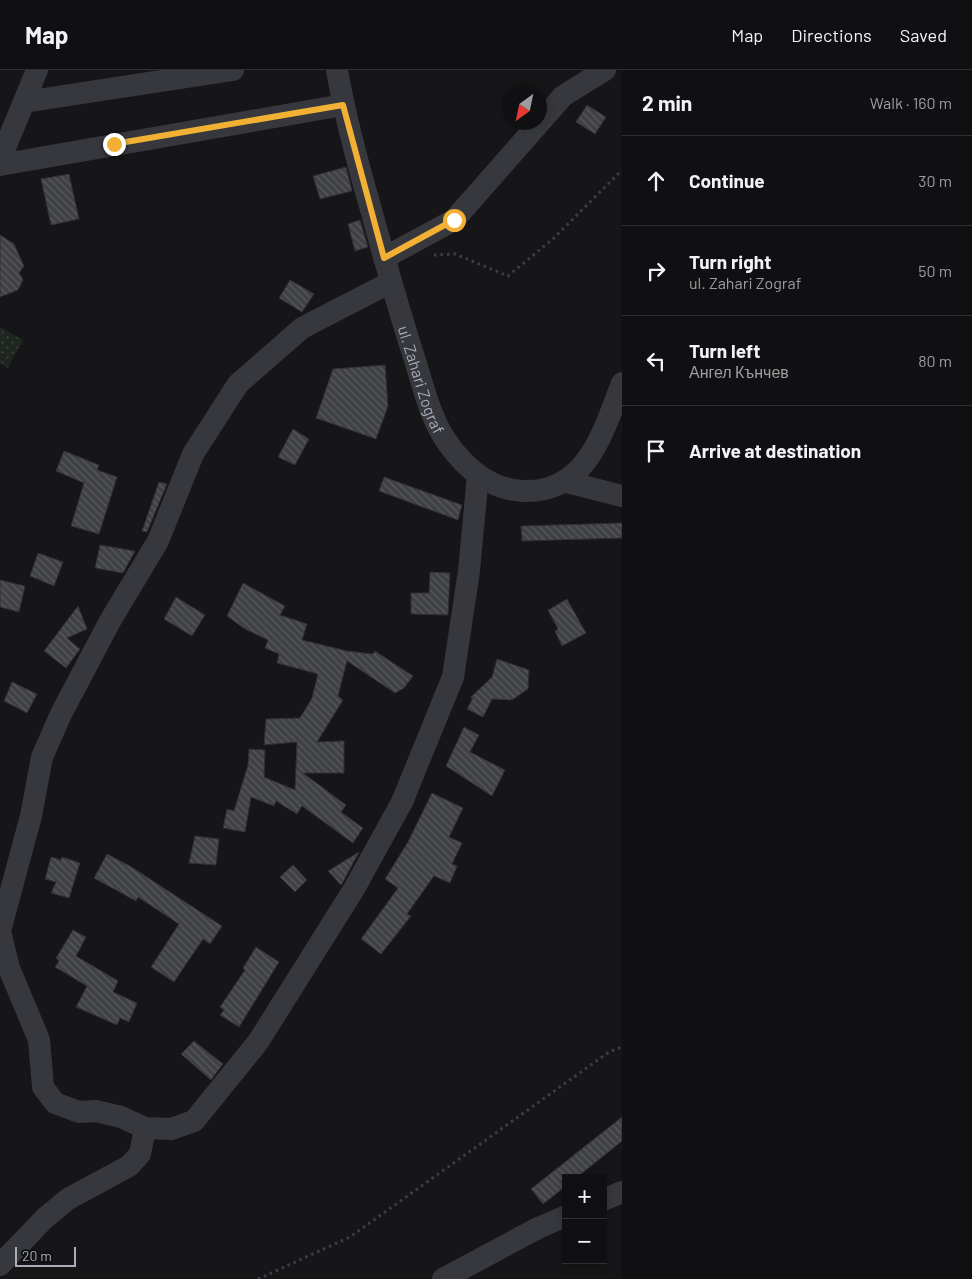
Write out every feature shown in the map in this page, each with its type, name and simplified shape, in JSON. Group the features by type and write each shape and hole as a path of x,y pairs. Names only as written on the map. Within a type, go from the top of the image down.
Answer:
{"street":[{"path":"0,160 37,70"},
{"path":"24,102 134,78 233,70"},
{"name":"ul. Zahari Zograf","path":"337,70 343,105 391,282 436,421 446,441 457,456 478,475 501,487 519,491 540,491 567,482 582,466 598,442 622,383"},
{"path":"384,258 454,220 563,96 605,70"},
{"path":"0,165 343,105"},
{"path":"391,282 302,328 238,384 193,454 158,541 110,622 61,714 42,757 31,816 0,932 9,968 39,1040 43,1087 55,1103 79,1112 96,1111 121,1117 145,1128 171,1129 194,1120 258,1042 354,889 402,802 453,677 469,571 478,475"},
{"path":"567,482 622,496"},
{"path":"0,1265 45,1218 68,1199 129,1166 140,1154 145,1128"},
{"path":"607,1198 622,1192"},
{"path":"442,1279 538,1228 562,1218"}],"path":[{"path":"428,256 454,254 508,276 554,238 622,170"},
{"path":"258,1279 350,1237 609,1052 622,1047"}],"shaded area":[{"path":"0,327 23,340 8,368 0,363"}],"building":[{"path":"587,105 606,117 595,134 576,122"},
{"path":"346,167 352,191 320,199 313,176"},
{"path":"69,174 79,219 51,225 41,179"},
{"path":"360,220 368,247 355,251 348,224"},
{"path":"0,235 14,244 24,266 19,273 23,280 18,290 0,297"},
{"path":"290,280 314,294 302,312 279,298"},
{"path":"385,365 388,406 376,439 316,418 333,369"},
{"path":"293,429 309,439 295,465 278,457"},
{"path":"64,451 99,465 97,470 117,477 99,534 71,526 84,483 56,471"},
{"path":"384,477 462,505 458,520 379,491"},
{"path":"159,482 167,484 147,532 142,531"},
{"path":"622,523 622,538 522,541 521,526"},
{"path":"100,545 135,551 123,573 95,568"},
{"path":"38,553 63,562 54,586 30,576"},
{"path":"430,572 450,573 448,615 411,614 411,593 429,593"},
{"path":"0,580 25,586 19,612 0,607"},
{"path":"243,583 285,606 280,615 307,624 302,640 347,651 373,654 375,651 413,676 404,688 395,693 347,661 338,696 343,700 317,742 344,741 344,773 303,773 346,805 341,812 363,828 353,843 302,806 297,814 276,801 274,806 251,797 245,832 223,828 227,809 234,811 248,765 249,749 265,750 264,777 295,790 297,742 264,745 266,719 300,718 312,698 318,674 277,663 279,654 265,648 268,640 245,629 227,616"},
{"path":"176,597 205,615 192,636 164,619"},
{"path":"567,599 586,633 562,646 555,631 558,629 548,610"},
{"path":"78,606 87,629 67,638 80,649 66,668 44,651"},
{"path":"497,659 529,670 528,689 512,700 492,699 483,717 467,709 473,698 470,698 492,677"},
{"path":"12,682 37,694 27,713 4,701"},
{"path":"464,727 479,735 470,752 505,770 492,796 446,766"},
{"path":"432,793 463,808 449,837 462,843 452,864 457,866 450,883 434,876 407,914 411,916 381,954 361,939 398,888 385,879 408,842"},
{"path":"195,836 219,839 216,865 189,863"},
{"path":"359,852 343,882 341,885 328,871"},
{"path":"107,854 130,866 222,926 210,944 203,939 174,982 151,967 179,924 138,897 136,901 94,878"},
{"path":"51,857 61,860 62,857 80,863 69,898 51,893 56,882 45,879"},
{"path":"293,865 307,880 295,892 280,877"},
{"path":"73,930 86,937 76,956 118,981 113,992 137,1003 129,1022 120,1018 117,1025 76,1007 87,986 55,967 59,961 56,958"},
{"path":"256,947 279,962 239,1027 220,1015 224,1010 220,1007 245,970 243,968"},
{"path":"194,1041 223,1064 211,1080 181,1054"},
{"path":"622,1117 622,1141 581,1174 562,1174 562,1189 543,1204 531,1189"}],"route":[{"path":"114,144 343,105 384,258 454,220"}]}
